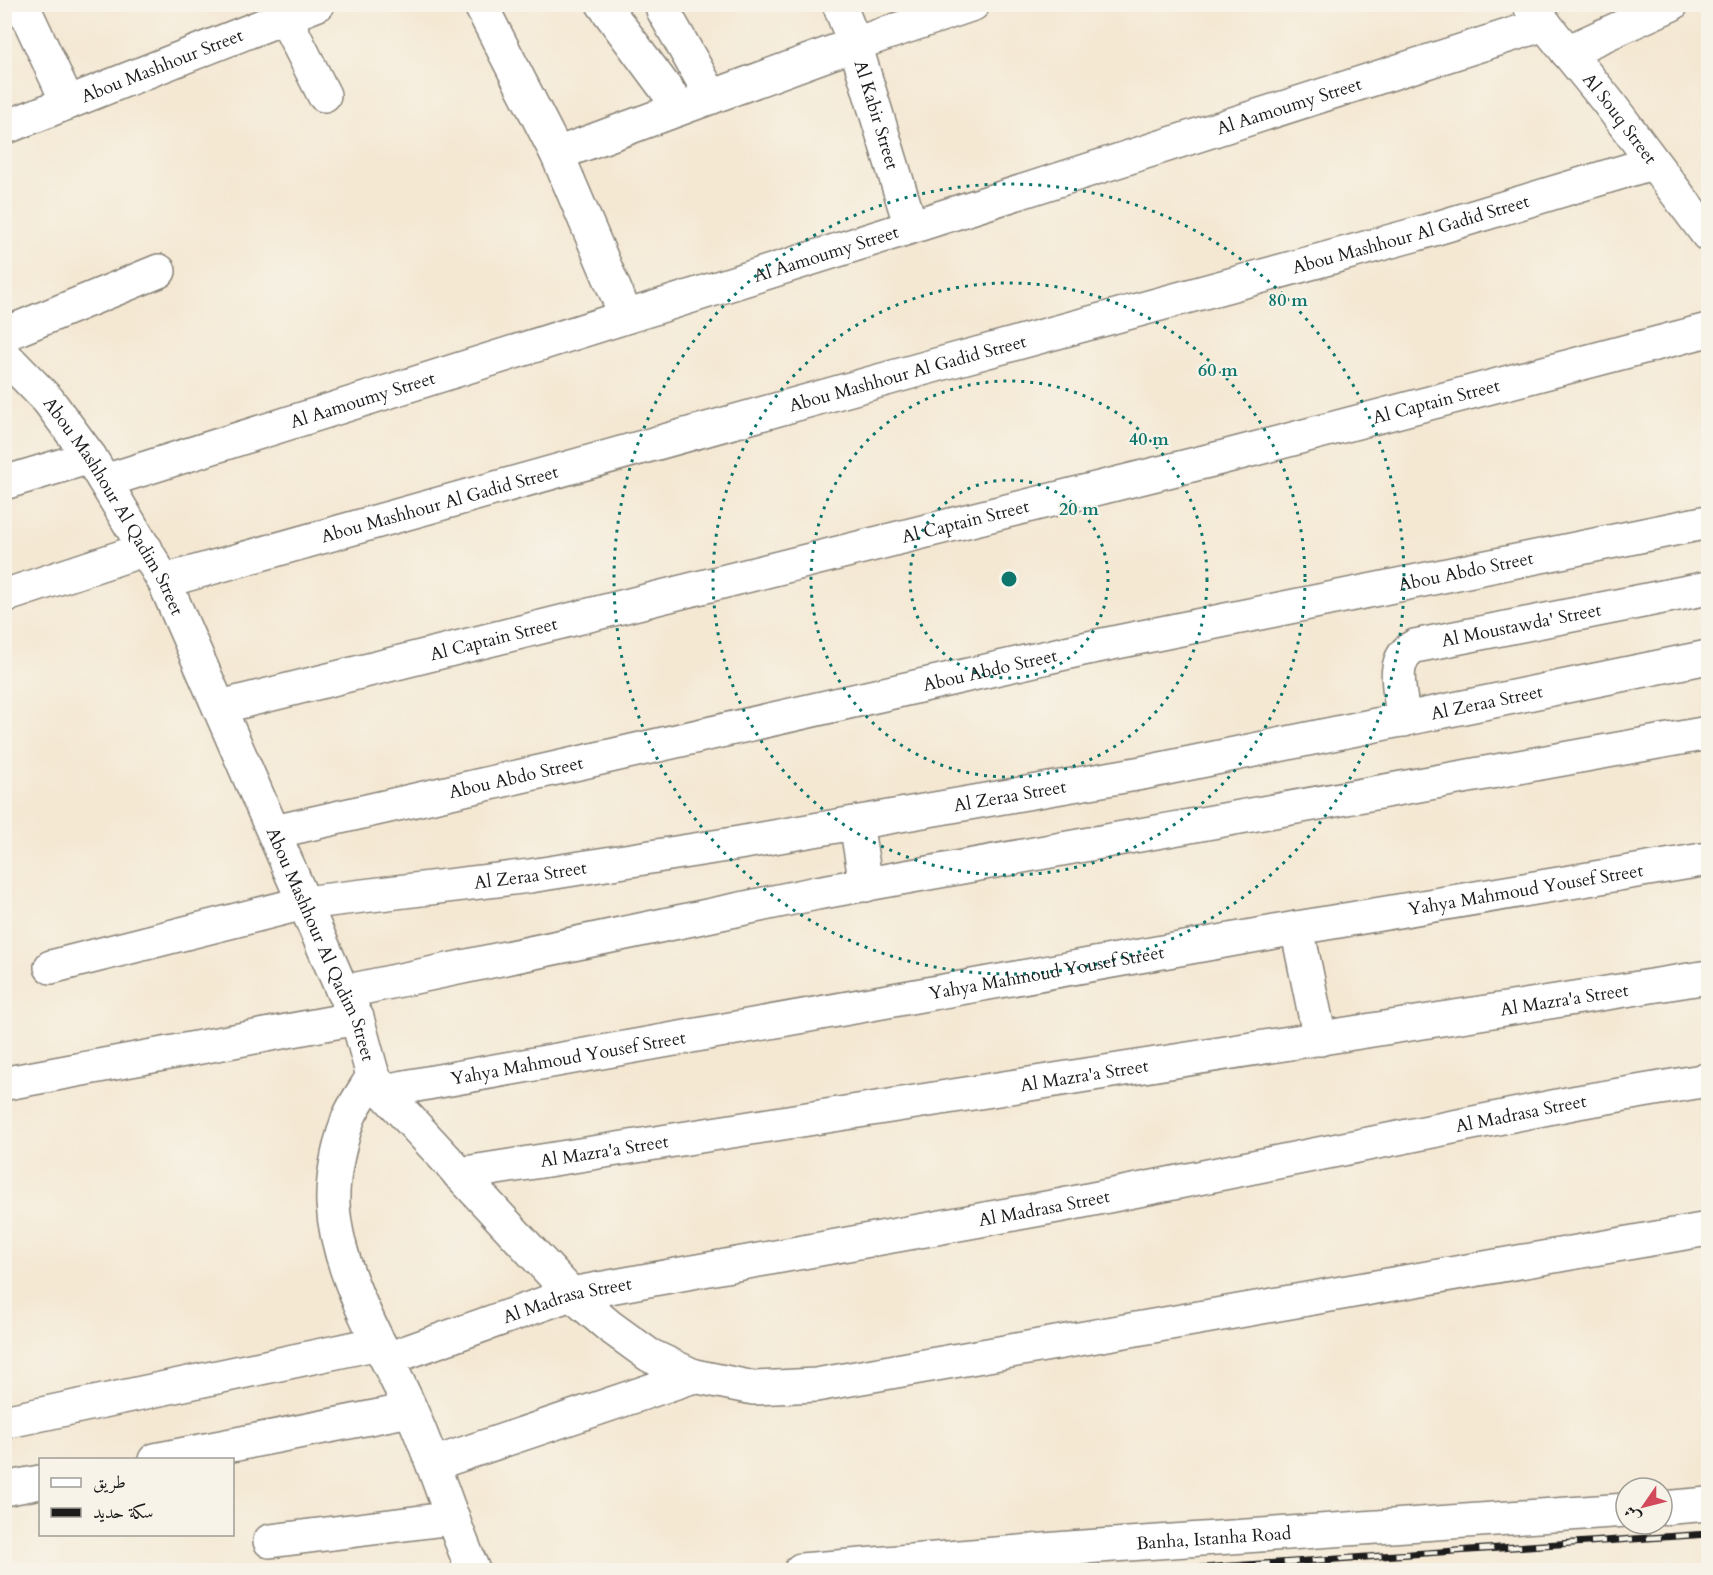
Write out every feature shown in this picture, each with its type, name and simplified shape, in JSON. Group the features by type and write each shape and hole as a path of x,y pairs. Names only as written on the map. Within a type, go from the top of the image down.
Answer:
{"street":[{"path":"22,4 68,103"},
{"name":"Abou Mashhour Street","path":"4,128 68,103 281,11 318,4"},
{"path":"480,4 557,154 626,316"},
{"path":"603,4 680,108"},
{"name":"Al Kabir Street","path":"839,4 855,44 911,227"},
{"path":"557,154 855,44 973,4"},
{"path":"1567,52 1672,4"},
{"path":"663,10 712,96"},
{"path":"281,11 324,95"},
{"name":"Al Souq Street","path":"1537,14 1608,102 1652,163 1704,219"},
{"name":"Al Aamoumy Street","path":"4,483 97,469 626,316 911,227 1537,14"},
{"name":"Abou Mashhour Al Gadid Street","path":"164,581 929,367 1417,234 1652,163"},
{"path":"8,331 159,271"},
{"name":"Al Captain Street","path":"220,707 1213,460 1708,330"},
{"name":"Abou Mashhour Al Qadim Street","path":"8,331 48,400 97,469 164,581 350,1005 378,1083 349,1117 336,1159 333,1204 339,1248 355,1290 433,1464 472,1570"},
{"name":"Abou Abdo Street","path":"274,832 1083,649 1708,522"},
{"path":"4,596 146,549"},
{"name":"Al Moustawda' Street","path":"1404,720 1398,674 1400,659 1405,651 1415,646 1708,588"},
{"name":"Al Zeraa Street","path":"51,967 304,903 530,876 856,823 1142,773 1708,657"},
{"path":"7,1083 350,1005 539,950 866,885 1708,733"},
{"path":"856,823 866,885"},
{"name":"Yahya Mahmoud Yousef Street","path":"378,1083 1708,859"},
{"path":"1297,927 1320,1039"},
{"name":"Al Mazra'a Street","path":"459,1174 1708,977"},
{"name":"Al Madrasa Street","path":"4,1422 383,1351 571,1293 1052,1207 1578,1102 1708,1080"},
{"path":"378,1083 459,1174 571,1293 609,1326 649,1355 694,1376 754,1388 816,1385 1708,1229"},
{"path":"433,1464 694,1376"},
{"path":"165,1458 410,1410"},
{"path":"4,1489 39,1482"},
{"path":"1674,1507 1708,1504"},
{"name":"Banha, Istanha Road","path":"801,1570 1069,1548 1614,1511"},
{"path":"270,1541 453,1518"}],"railway":[{"path":"1172,1570 1708,1534"}]}
